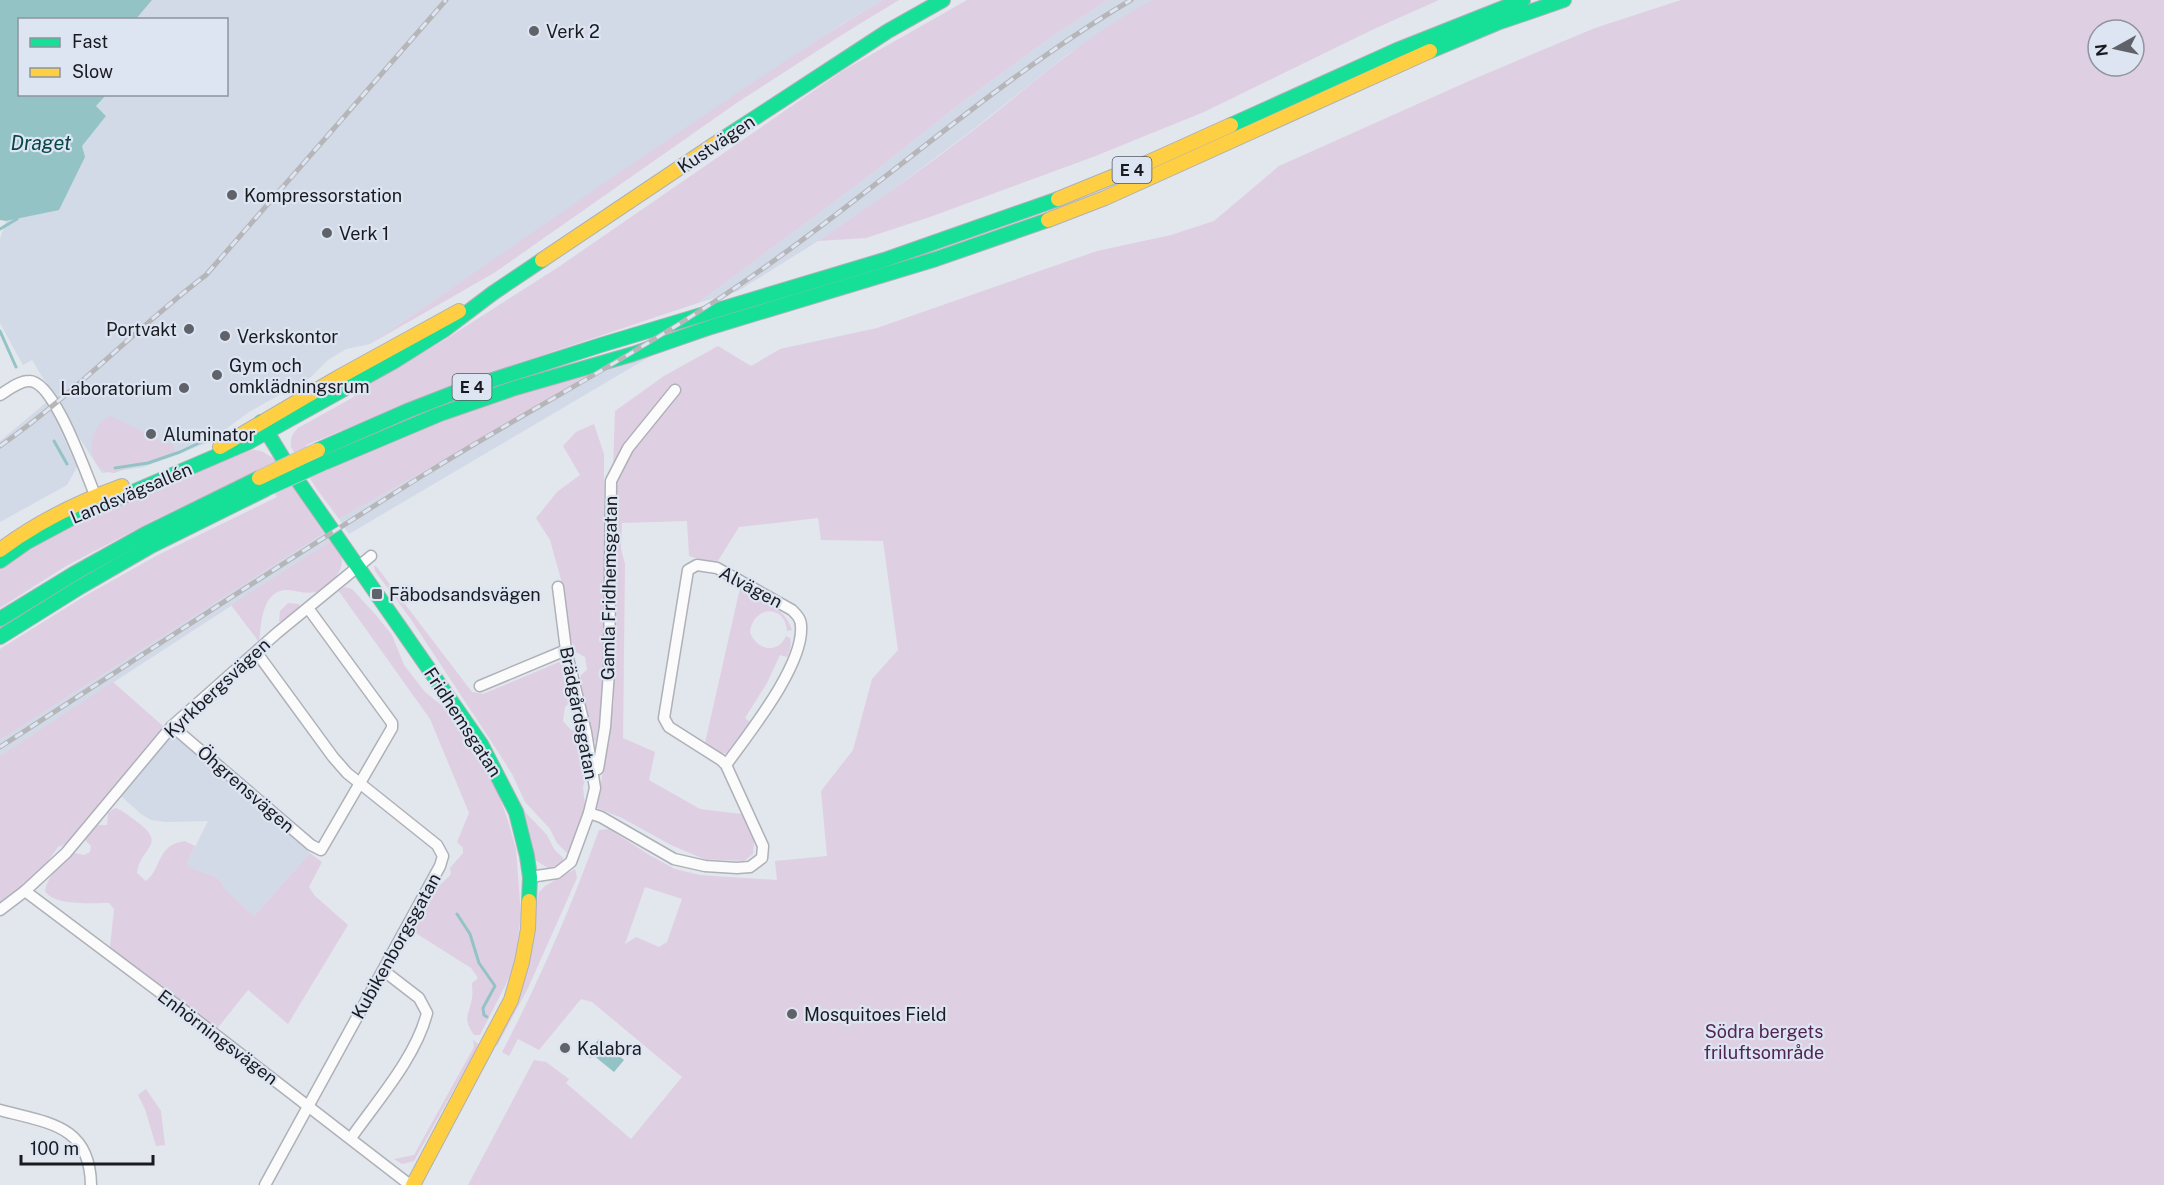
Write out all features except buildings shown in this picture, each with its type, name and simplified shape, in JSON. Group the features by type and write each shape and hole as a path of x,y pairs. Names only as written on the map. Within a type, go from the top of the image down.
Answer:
{"main road":[{"name":"Kustvägen","path":"264,427 339,376 493,293 821,74 888,31 943,0"},
{"name":"E 4","path":"0,619 145,534 262,484 458,391 917,249 1026,212 1124,173 1378,58 1523,0"},
{"name":"E 4","path":"322,456 515,388 633,354 711,327 936,259 1032,226 1105,198 1420,55 1497,23 1564,0"},
{"name":"Landsvägsallén","path":"0,550 36,525 194,460 264,427"},
{"name":"Fridhemsgatan","path":"264,427 357,567 481,744 516,812 530,877 528,929 522,962 511,1000 449,1120 412,1185"},
{"name":"E 4","path":"0,637 80,587 262,484"},
{"name":"Landsvägsallén","path":"0,561 97,500"}],"street":[{"path":"0,395 22,382 39,383 54,404 78,448 97,500"},
{"name":"Gamla Fridhemsgatan","path":"598,770 605,727 609,672 611,481 628,448 675,390"},
{"name":"Kyrkbergsvägen","path":"0,910 25,891 66,853 172,726 277,633 371,556"},
{"name":"Alvägen","path":"697,565 717,568 792,610 799,618 801,627 788,674 726,765 669,727 664,718 687,570 697,565"},
{"name":"Brädgårdsgatan","path":"530,877 557,873 569,865 578,848 590,813 595,788 586,732 566,650 558,587"},
{"path":"308,608 392,723 392,728 361,783"},
{"path":"480,686 566,650"},
{"name":"Kubikenborgsgatan","path":"257,653 333,757 347,772 437,845 443,856 440,866 384,971 265,1185"},
{"name":"Öhgrensvägen","path":"172,726 311,845 321,850 361,783"},
{"path":"590,813 674,859 705,866 750,867 762,858 763,846 726,765"},
{"name":"Enhörningsvägen","path":"25,891 412,1185"},
{"path":"351,1138 406,1059 423,1028 427,1013 419,998 384,971"},
{"path":"0,1110 58,1126 70,1132 81,1145 90,1172 91,1185"}],"shaded area":[{"path":"152,0 883,0 842,24 370,344 346,349 328,360 311,377 249,412 207,443 144,467 102,473 59,406 52,413 77,467 67,485 0,522 0,441 54,396 32,360 23,365 0,323 0,239 6,221 59,209 81,146 106,116 96,106 105,96 228,96 228,18 137,18"},
{"path":"1108,0 1152,0 1068,54 971,131 884,196 818,241 738,291 698,303 870,175 957,106 1054,35"},
{"path":"661,350 349,534 339,519 616,363"},
{"path":"324,533 331,541 0,756 0,740"},
{"path":"170,734 176,735 310,853 254,916 226,890 218,878 189,867 187,863 208,821 151,820 120,795"}],"green space":[{"path":"883,0 899,0 738,102 494,273 370,344 737,93"},
{"path":"967,0 1108,0 1054,35 957,106 870,175 698,303 457,384 306,445 319,468 445,417 616,363 339,519 316,488 291,447 292,436 298,428 352,398 360,390 446,339 560,266 844,70"},
{"path":"1152,0 1439,0 1204,112 1093,157 866,238 818,241 971,132 1081,45"},
{"name":"Södra bergets friluftsområde","path":"1681,0 2164,0 2164,1185 468,1185 534,1060 546,1062 569,1079 566,1083 631,1139 682,1077 592,1002 581,999 539,1050 518,1039 509,1056 502,1052 554,943 599,830 609,829 675,869 700,875 777,880 775,861 827,856 821,791 853,750 872,679 898,650 883,541 821,540 818,518 739,527 716,564 689,556 687,521 622,523 621,549 625,564 623,738 655,752 649,780 700,809 742,814 754,841 753,854 744,861 704,859 597,808 614,701 615,411 664,376 718,346 751,366 780,349 877,328 1097,251 1171,235 1214,221 1279,166 1469,81 1595,28","holes":["645,887 682,899 667,942 659,947 636,937 625,944"]},
{"path":"111,416 159,440 173,444 175,453 114,473 104,470 97,465 93,456 93,437 103,421"},
{"path":"594,424 604,454 604,700 596,742 590,740 578,684 581,675 587,670 585,657 576,652 569,635 562,583 550,540 536,518 557,492 580,475 563,446 576,432"},
{"path":"246,449 261,451 275,459 324,533 0,740 0,649 85,596 156,556 277,497 259,471 158,518 66,566 0,608 0,569 32,546 66,527"},
{"path":"331,541 342,558 337,576 320,591 310,593 282,590 271,597 263,612 259,642 231,605"},
{"path":"374,566 472,692 483,694 559,662 566,669 572,691 571,701 565,707 563,721 571,730 582,731 589,767 583,787 585,805 570,854 557,843 550,829 525,802 512,774 491,741 410,618 375,571"},
{"path":"345,587 352,589 375,614 392,635 404,665 425,692 445,708 479,758 499,795 509,824 516,849 521,915 515,960 507,982 480,1035 474,1035 467,1021 472,983 478,978 471,968 414,932 430,898 451,874 450,868 463,853 463,848 457,842 469,813 430,719 338,590"},
{"path":"740,588 778,610 789,622 792,630 787,631 785,622 775,612 762,613 752,623 750,632 757,643 773,648 778,646 786,636 790,638 791,645 787,657 780,655 767,683 745,718 750,722 731,752 724,753 705,743"},
{"path":"288,603 299,604 300,609 283,622 279,621 280,611"},
{"path":"403,617 500,764 526,813 547,835 554,849 564,859 559,865 548,868 535,860 527,829"},
{"path":"113,682 164,727 69,843 58,847 41,871 0,904 0,756"},
{"path":"115,808 146,829 150,836 152,841 139,864 137,873 146,881 164,852 176,843 185,841 195,846 187,863 189,867 218,878 226,890 254,916 310,853 322,862 309,887 315,896 348,925 288,1024 248,990 216,1030 110,947 114,909 109,903 65,901 49,896 45,891 52,875 74,853 84,855 90,852 91,846 85,840 96,825 107,825 108,813"},
{"path":"575,869 577,878 528,988 497,1046 495,1044 526,973 533,941 539,892 545,886"},
{"path":"473,1040 478,1044 477,1048 414,1161 402,1164 394,1159 414,1155 474,1047"},
{"path":"146,1089 161,1111 165,1145 156,1146 145,1109 138,1095"}],"water":[{"name":"Draget","path":"0,0 152,0 137,18 18,18 18,96 105,96 96,106 106,116 82,146 85,157 59,210 6,221 0,220"},
{"path":"599,1039 624,1060 614,1072 593,1055 590,1058 586,1054"}],"waterway":[{"path":"0,229 17,219"},
{"path":"0,331 16,367"},
{"path":"115,468 148,463 180,452 222,432"},
{"path":"54,441 67,464"},
{"path":"457,914 470,934 479,963 495,986 483,1008 484,1015 487,1017"}],"railway":[{"path":"0,446 53,406 154,317 206,275 446,0"},
{"path":"0,747 425,474 723,296 825,223 1026,69 1131,0"}],"traffic: fast":[{"path":"721,140 888,31 943,0"},
{"path":"1231,125 1397,50 1523,0"},
{"path":"1430,51 1497,23 1564,0"},
{"path":"318,450 461,390 601,345 884,260 1058,199"},
{"path":"326,462 440,414 515,388 633,354 711,327 936,259 1048,220"},
{"path":"0,561 27,542 70,519 249,442 393,362 444,330 542,260"},
{"path":"261,422 287,465 481,744 516,812 527,856 530,877 529,901"},
{"path":"266,489 326,462"},
{"path":"0,619 145,534 259,478"},
{"path":"0,637 151,546 266,489"}],"traffic: slow":[{"path":"1048,220 1105,198 1430,51"},
{"path":"1058,199 1231,125"},
{"path":"542,260 721,140"},
{"path":"220,447 339,377 459,311"},
{"path":"259,478 318,450"},
{"path":"0,550 28,530 58,514 122,486"},
{"path":"413,1185 511,1000 522,962 528,929 529,901"}],"place":[{"name":"Verk 2","path":"534,31"},
{"name":"Kompressorstation","path":"232,195"},
{"name":"Verk 1","path":"327,233"},
{"name":"Portvakt","path":"189,329"},
{"name":"Verkskontor","path":"225,336"},
{"name":"Gym och omklädningsrum","path":"217,375"},
{"name":"Laboratorium","path":"184,388"},
{"name":"Aluminator","path":"151,434"},
{"name":"Fäbodsandsvägen","path":"377,594"},
{"name":"Mosquitoes Field","path":"792,1014"},
{"name":"Kalabra","path":"565,1048"}]}
